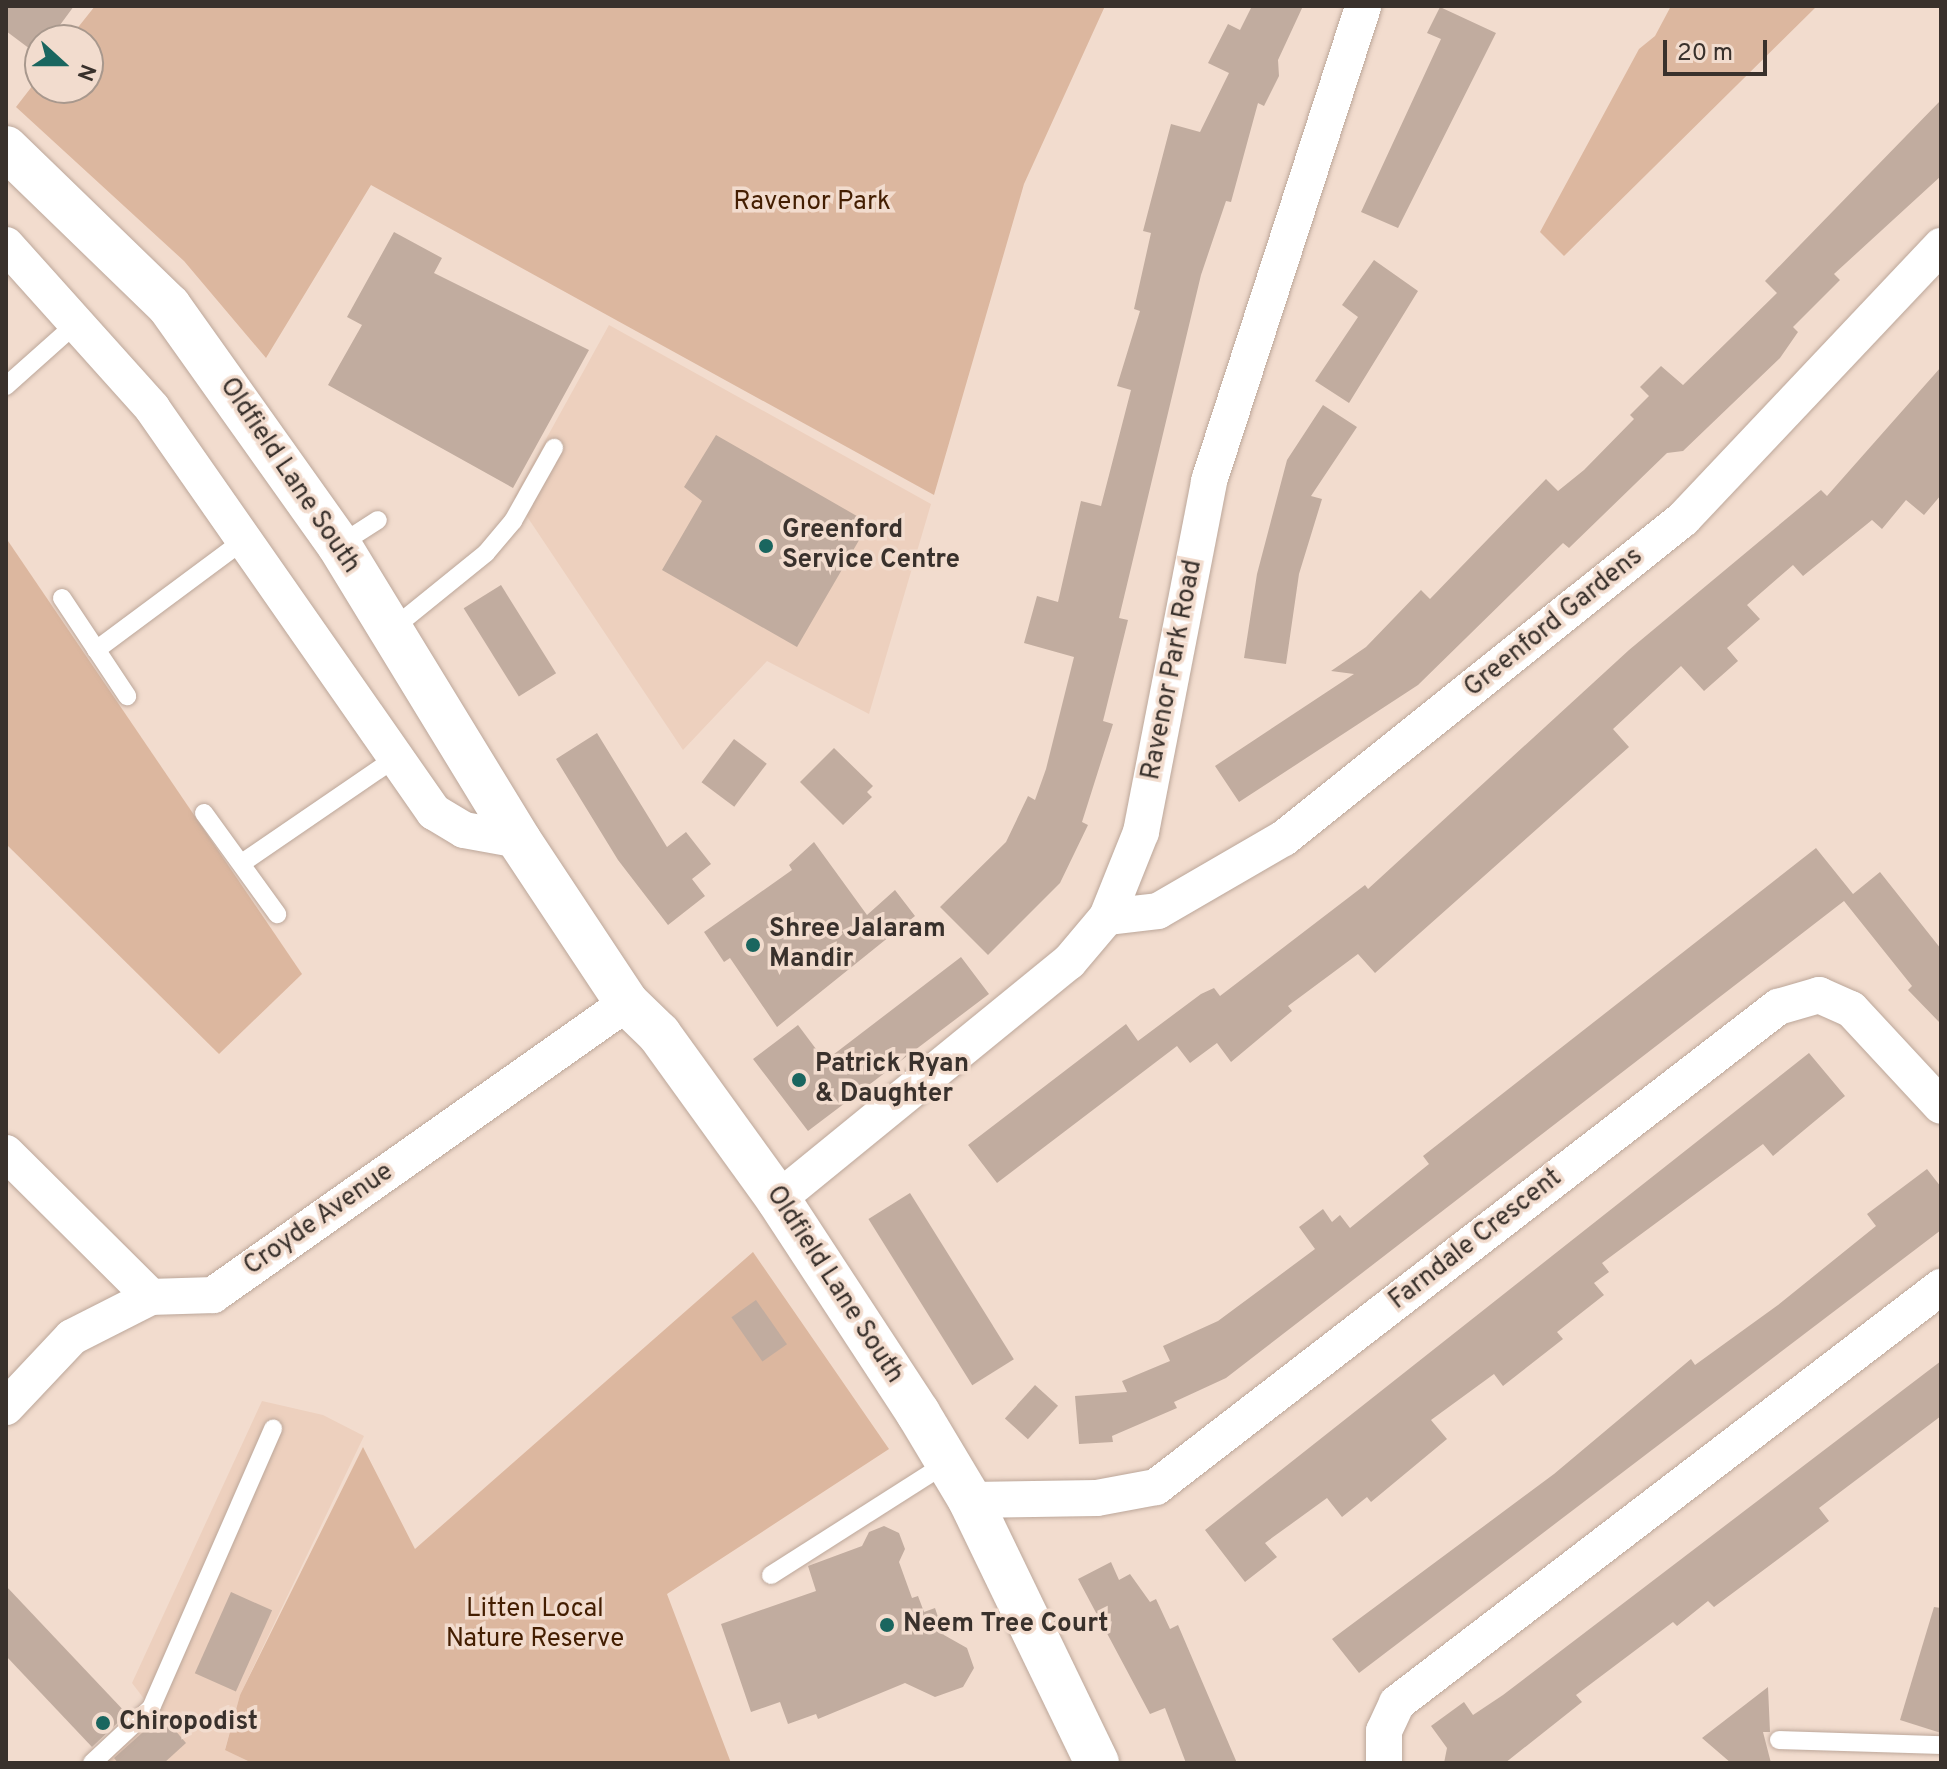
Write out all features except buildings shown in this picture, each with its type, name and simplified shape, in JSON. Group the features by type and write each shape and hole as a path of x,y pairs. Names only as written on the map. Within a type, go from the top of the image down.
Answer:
{"street":[{"name":"Ravenor Park Road","path":"778,1199 1069,962 1107,917 1141,832 1209,481 1363,6"},
{"name":"Oldfield Lane South","path":"7,154 169,306 339,545 519,840 627,1003 659,1034 778,1199 970,1500 1086,1759"},
{"path":"6,245 80,320 248,537 434,812 464,830 519,840"},
{"name":"Greenford Gardens","path":"1107,917 1158,911 1284,838 1683,519 1941,246"},
{"name":"Farndale Crescent","path":"970,1500 1097,1498 1156,1487 1778,1007 1819,995 1851,1009 1938,1095"},
{"name":"Croyde Avenue","path":"6,1407 72,1337 151,1297 213,1295 627,1003"},
{"path":"6,1153 151,1297"},
{"path":"1384,1763 1384,1731 1397,1703 1941,1287"}],"lane":[{"path":"6,386 80,320"},
{"path":"391,630 486,553 513,521 554,448"},
{"path":"339,545 378,520"},
{"path":"96,650 248,537"},
{"path":"62,598 127,696"},
{"path":"242,863 398,756"},
{"path":"204,813 277,914"},
{"path":"92,1763 151,1708 273,1429"},
{"path":"771,1575 947,1463"},
{"path":"1779,1740 1941,1745"}],"shaded area":[{"path":"609,325 931,504 869,714 767,661 683,750 514,497"},
{"path":"262,1401 323,1415 364,1436 240,1695 225,1749 251,1763 92,1763 151,1708 132,1683"}],"green space":[{"name":"Ravenor Park","path":"95,6 1105,6 1024,184 934,495 371,185 266,358 184,261 16,107 24,97 24,104 104,104 104,24 81,24"},
{"path":"1671,6 1817,6 1564,256 1540,232 1639,49 1655,36"},
{"path":"6,538 302,974 219,1054 6,844"},
{"name":"Litten Local Nature Reserve","path":"753,1252 889,1449 667,1594 731,1763 252,1763 225,1750 240,1695 363,1447 415,1549"}],"place":[{"name":"Greenford Service Centre","path":"766,546"},
{"name":"Shree Jalaram Mandir","path":"753,945"},
{"name":"Patrick Ryan & Daughter","path":"799,1080"},
{"name":"Neem Tree Court","path":"887,1625"},
{"name":"Chiropodist","path":"103,1723"}]}
